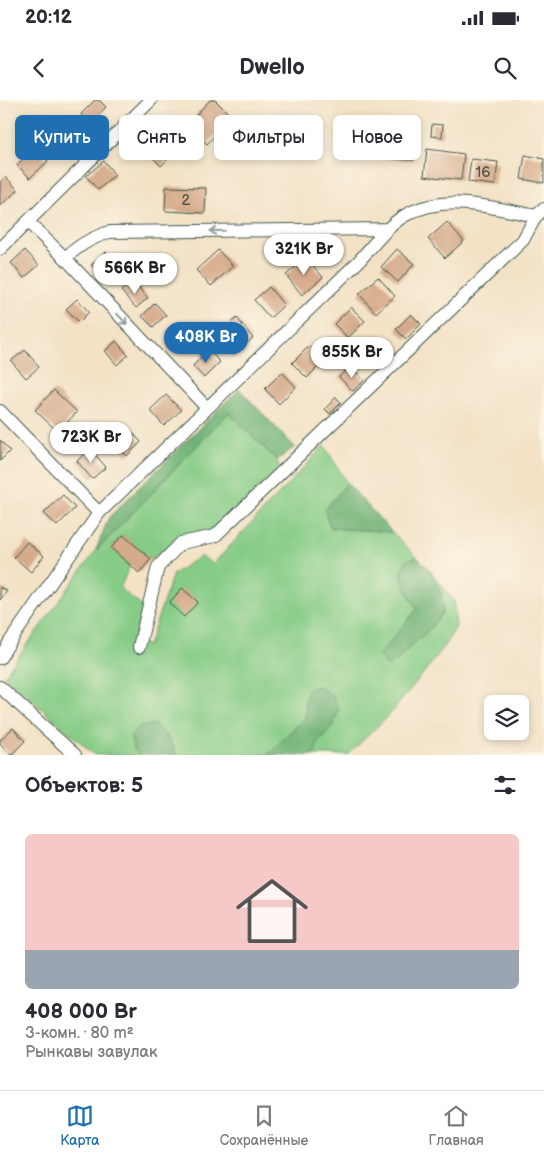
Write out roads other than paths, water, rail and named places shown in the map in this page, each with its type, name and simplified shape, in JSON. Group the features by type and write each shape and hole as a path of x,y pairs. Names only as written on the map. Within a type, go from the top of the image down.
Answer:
{"street":[{"path":"0,249 151,100"},
{"path":"0,658 9,642 99,513 358,262 388,229 404,216 425,208 452,203 478,204 540,212 523,240 216,536 182,543 158,567 139,647"},
{"path":"28,222 206,408"},
{"path":"64,258 93,237 109,232 388,229"},
{"path":"0,411 99,513"},
{"path":"0,633 9,642"},
{"path":"0,687 75,755"}]}
